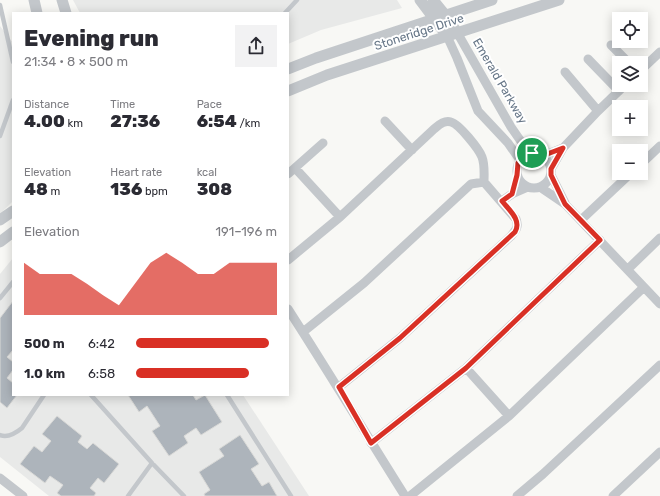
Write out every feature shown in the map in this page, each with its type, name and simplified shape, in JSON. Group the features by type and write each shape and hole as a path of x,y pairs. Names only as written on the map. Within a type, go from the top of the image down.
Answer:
{"street":[{"path":"34,0 37,12"},
{"path":"62,0 66,12"},
{"name":"Emerald Parkway","path":"420,0 447,36 478,111 508,143 520,160"},
{"name":"Emerald Parkway","path":"433,0 458,34 511,127 532,153"},
{"name":"Stoneridge Drive","path":"289,69 316,58 492,0"},
{"name":"Stoneridge Drive","path":"289,91 327,75 447,36 458,34 559,0"},
{"path":"611,45 622,56"},
{"path":"648,63 660,52"},
{"path":"588,59 612,79"},
{"path":"565,72 598,111"},
{"path":"517,175 519,180 528,187 540,187 545,184 563,148 618,92"},
{"path":"385,121 412,150"},
{"path":"289,259 340,217 440,124 450,122 454,124 480,152 484,162 484,182 502,201 516,219 518,224 518,228 515,232 400,338 339,387"},
{"path":"323,143 292,171 340,217"},
{"path":"648,157 660,146"},
{"path":"542,156 563,148"},
{"path":"512,194 520,160 526,155 532,153 547,159 565,204"},
{"path":"581,220 624,180"},
{"path":"303,332 364,283 466,188 472,184 484,182"},
{"path":"502,201 512,194 528,187"},
{"path":"540,187 565,204 660,304"},
{"path":"0,220 12,212"},
{"path":"0,242 12,233"},
{"path":"628,269 660,238"},
{"path":"371,443 466,368 600,240"},
{"path":"410,496 509,416 644,287"},
{"path":"289,310 339,387 371,443 405,496"},
{"path":"517,496 543,474 660,365"},
{"path":"466,368 509,416"},
{"path":"612,496 660,452"},
{"path":"1,480 23,496"}],"lane":[{"path":"286,12 297,0"},
{"path":"0,4 12,58"},
{"path":"0,136 12,103"},
{"path":"0,298 12,283"},
{"path":"0,435 8,436 18,431 43,396"},
{"path":"92,396 184,496"},
{"path":"228,396 291,496"},
{"path":"128,496 152,463"},
{"path":"176,496 180,491"}],"shaded area":[{"path":"73,0 397,0 402,8 321,30 289,44 289,12 79,12"},
{"path":"0,26 12,42 12,202 0,214"},
{"path":"12,259 12,396 244,396 309,496 49,496 0,457 0,274"}],"building":[{"path":"12,302 12,351 7,357 12,361 12,371 7,378 12,382 12,396 16,396 7,408 0,402 0,318"},
{"path":"129,396 194,396 196,400 206,396 222,422 201,435 196,428 184,436 188,443 169,456 152,431 160,426 147,406 139,412"},
{"path":"57,416 82,436 78,442 87,449 93,443 119,464 104,483 98,478 90,488 96,493 94,496 61,496 57,493 63,485 50,476 45,483 20,464 34,446 42,452 51,441 42,434"},
{"path":"240,435 259,464 251,469 262,486 269,482 277,496 205,496 204,494 210,490 199,472 224,456 219,449"}],"route":[{"path":"563,148 551,169 551,175 565,204 600,240 466,368 371,443 339,387 400,338 515,232 518,228 516,219 502,201 512,194 517,175 518,163 524,156 532,153 542,156 563,148"}]}
